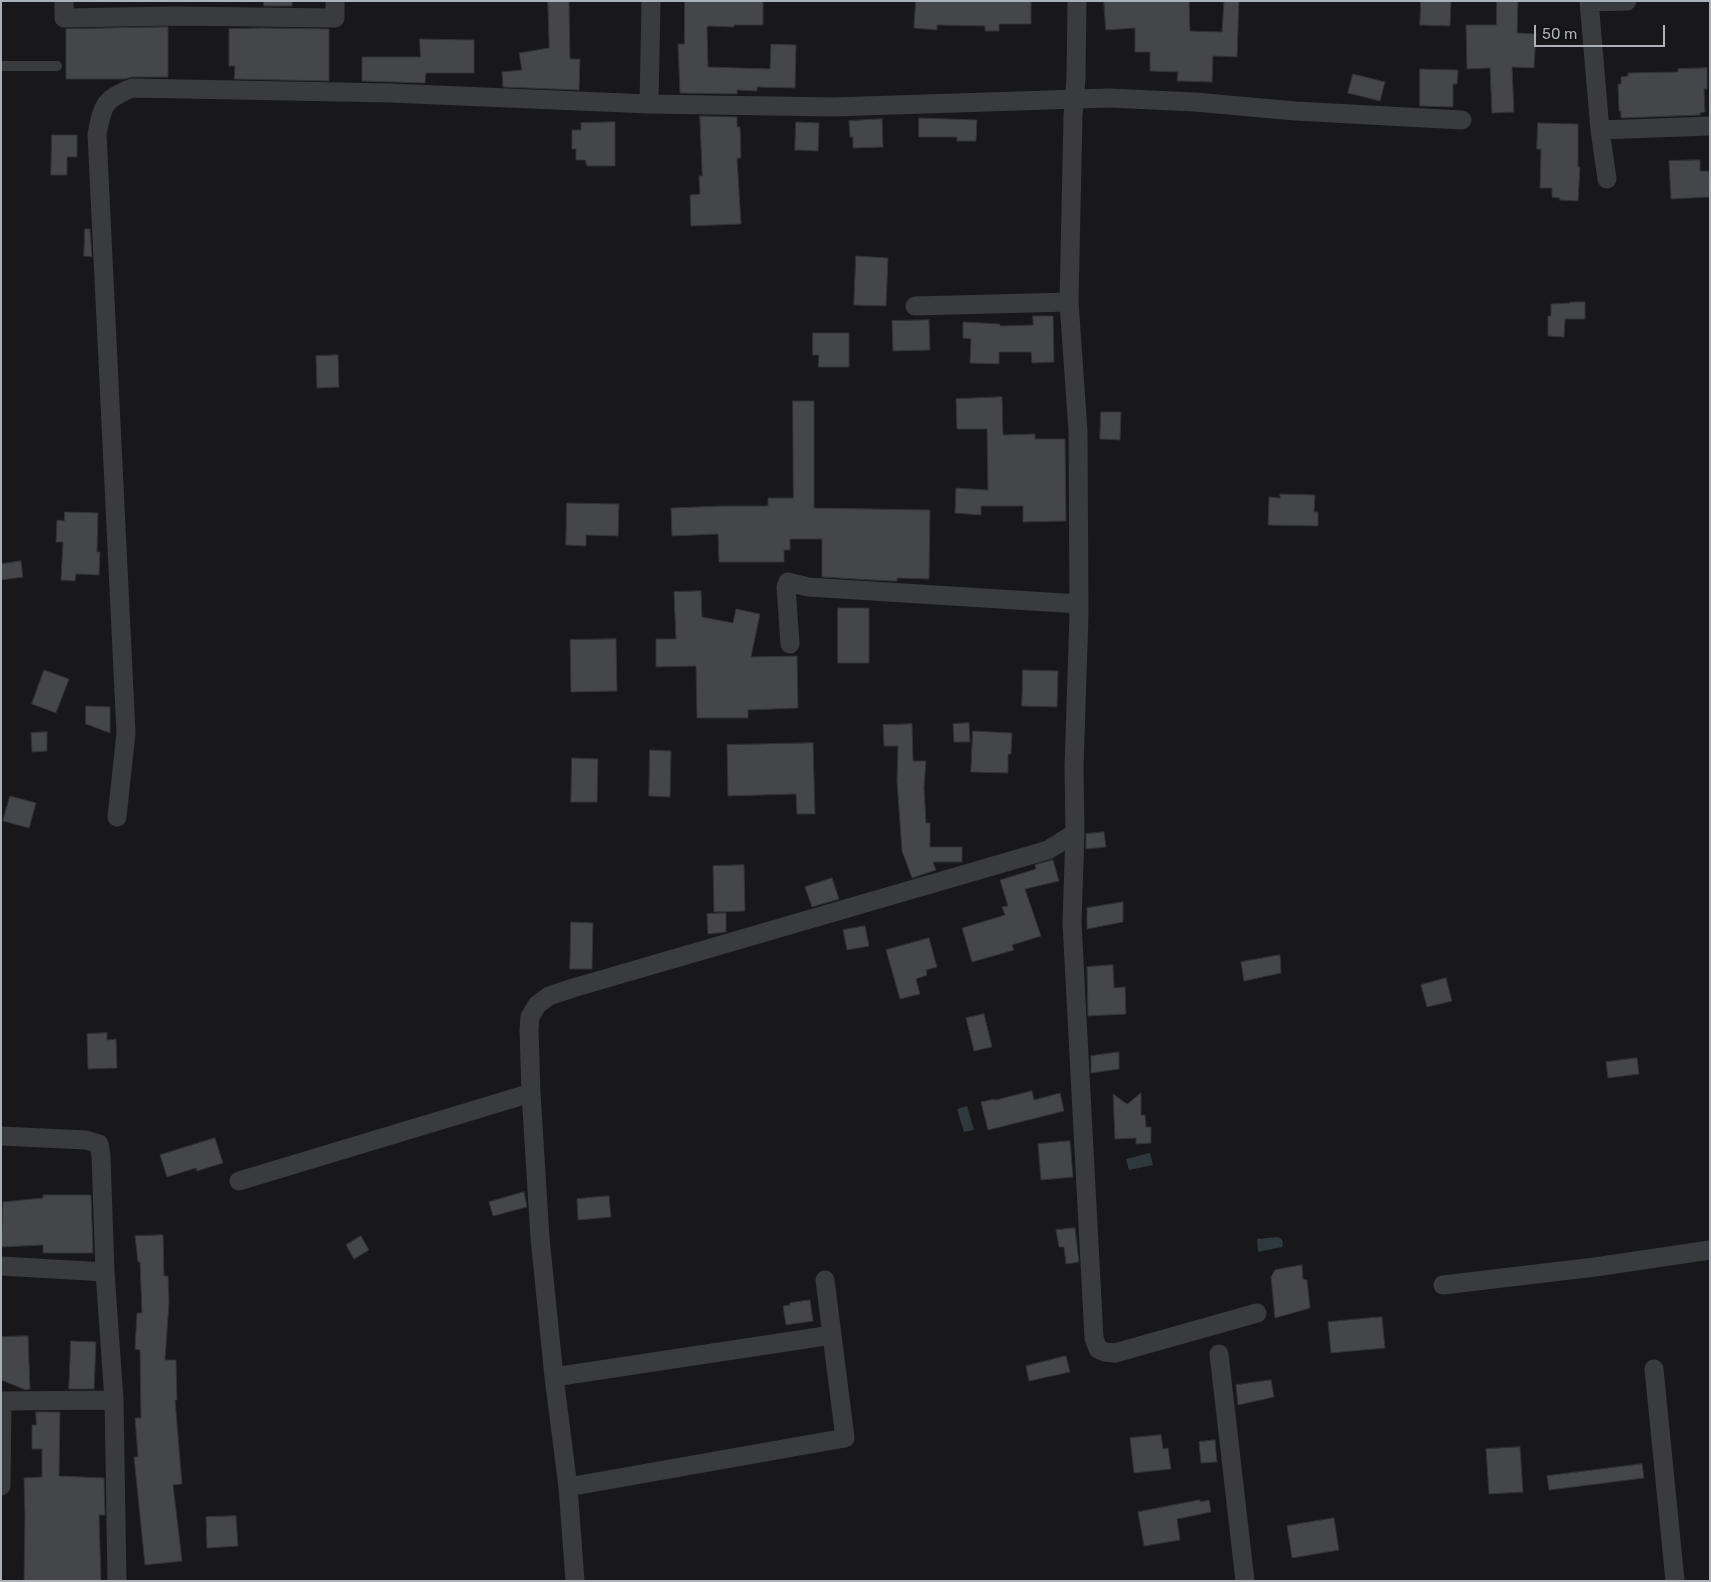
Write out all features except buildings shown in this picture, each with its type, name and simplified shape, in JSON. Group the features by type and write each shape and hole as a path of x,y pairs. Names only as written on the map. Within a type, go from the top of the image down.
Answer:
{"street":[{"path":"64,1 64,18 172,16 335,18 335,1"},
{"path":"649,104 651,1"},
{"path":"1077,1 1076,78 1078,105 1069,302 1078,432 1079,604 1072,923 1094,1338 1098,1349 1104,1352 1115,1353 1257,1313"},
{"path":"1607,178 1600,130 1590,2 1627,1"},
{"path":"117,817 126,733 97,134 103,107 116,95 132,88 390,93 649,104 832,107 1078,105 1109,98 1195,102 1295,112 1462,120"},
{"path":"1600,130 1710,126"},
{"path":"915,306 1069,302"},
{"path":"790,644 786,587 788,582 808,587 1079,604"},
{"path":"575,1581 568,1487 554,1377 540,1238 529,1030 530,1017 537,1005 549,996 1048,850 1074,833"},
{"path":"239,1181 531,1093"},
{"path":"1,1136 86,1140 99,1144 114,1400 118,1581"},
{"path":"1443,1286 1710,1250"},
{"path":"1,1266 105,1272"},
{"path":"568,1487 845,1438 825,1280"},
{"path":"554,1377 832,1335"},
{"path":"1219,1354 1245,1581"},
{"path":"1654,1368 1675,1581"},
{"path":"1,1486 2,1401 114,1400"}],"lane":[{"path":"1,66 57,66"}],"shaded area":[{"path":"967,1106 974,1130 964,1132 957,1109"},
{"path":"1150,1153 1153,1165 1129,1170 1126,1159"},
{"path":"1278,1237 1283,1241 1282,1247 1258,1252 1257,1239"}]}
